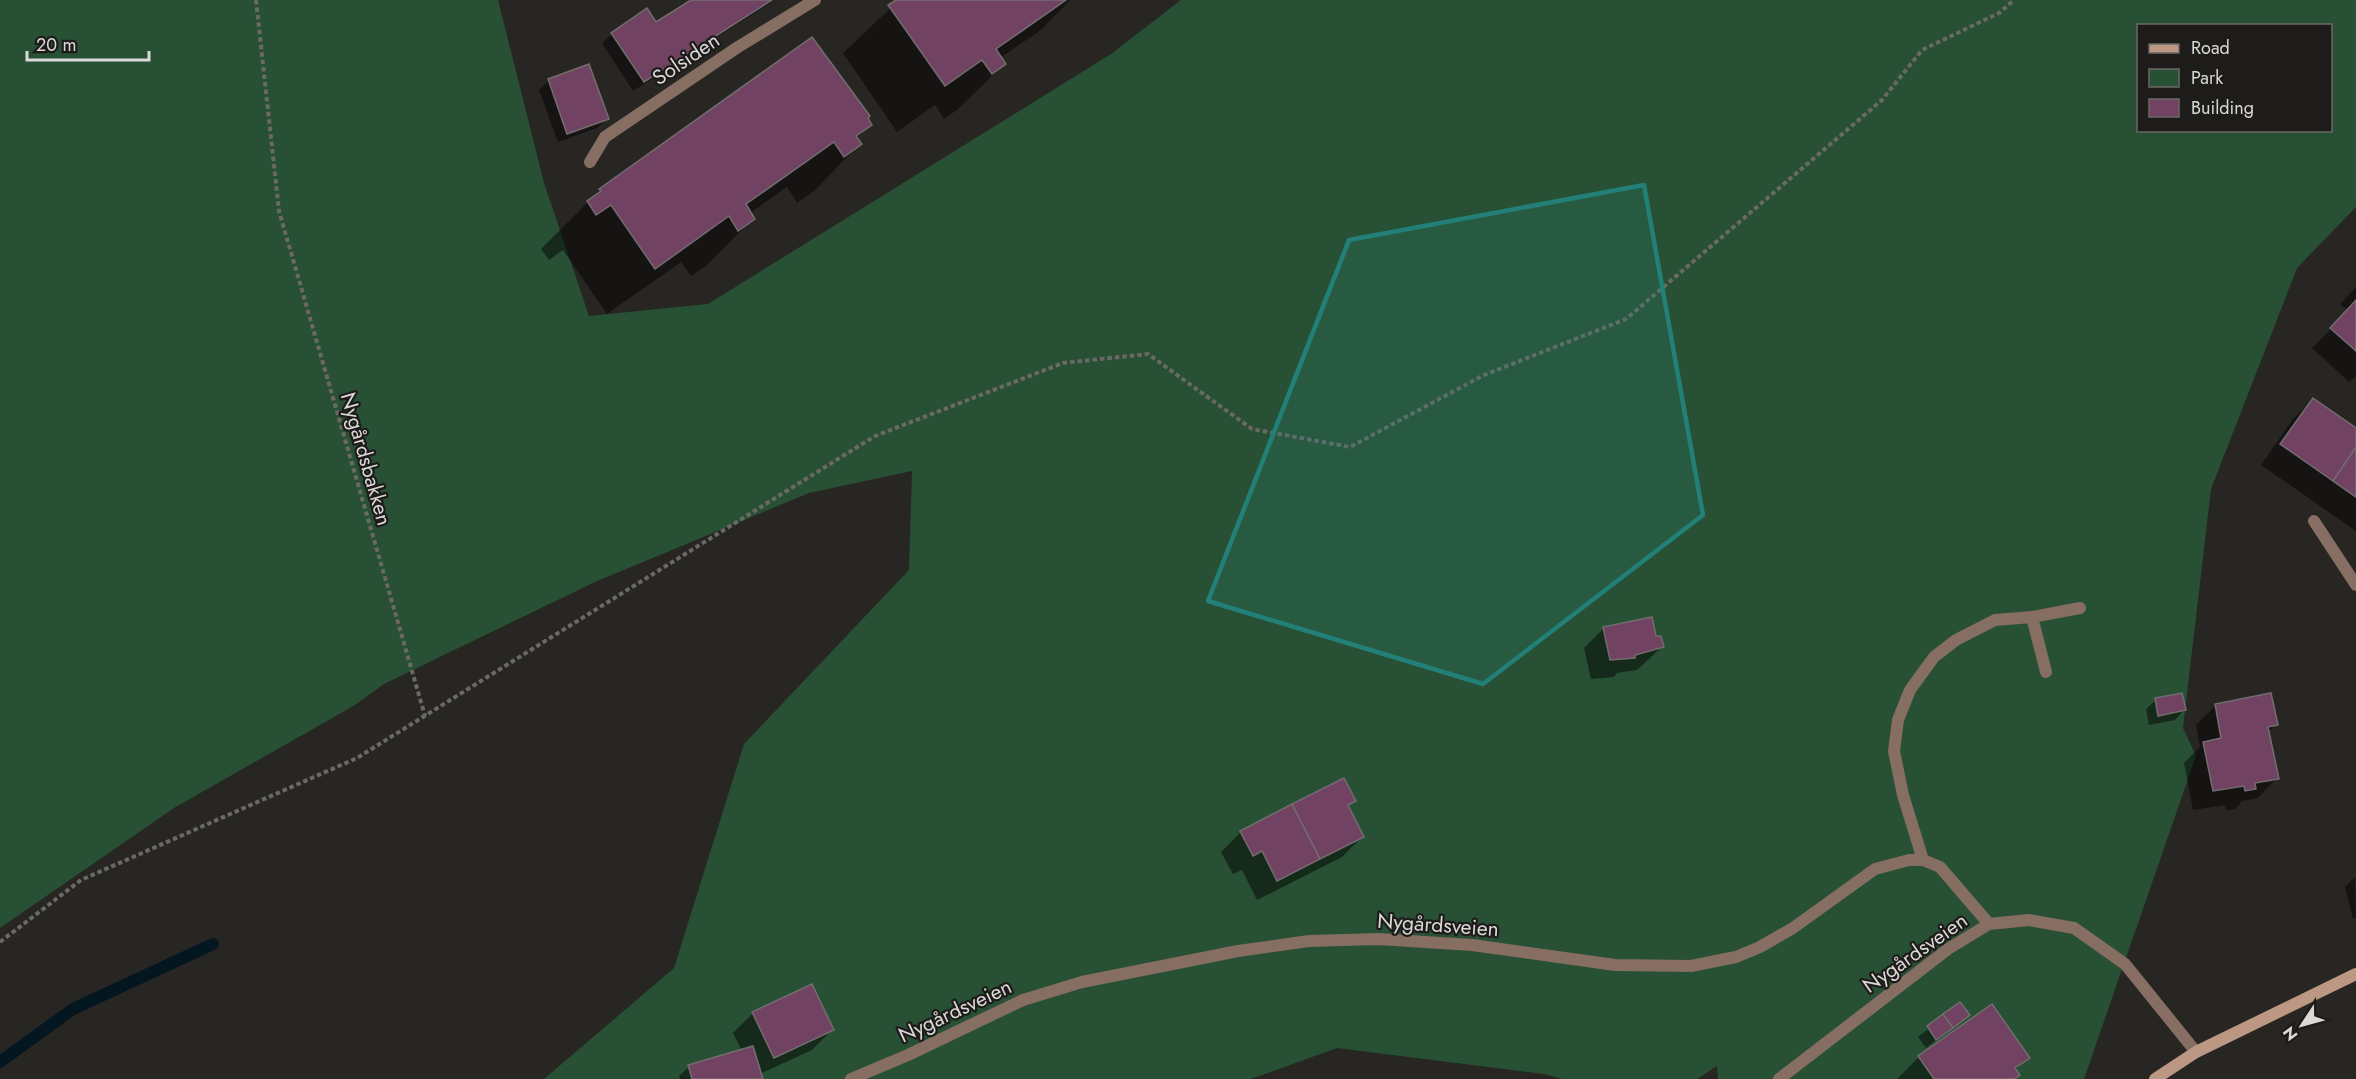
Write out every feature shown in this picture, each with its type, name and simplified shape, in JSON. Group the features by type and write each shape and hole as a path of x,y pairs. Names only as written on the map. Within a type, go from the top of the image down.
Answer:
{"main road":[{"path":"2155,1079 2196,1052 2356,974"}],"street":[{"name":"Solsiden","path":"590,162 605,137 738,47 814,0"},
{"path":"2314,521 2356,585"},
{"path":"1923,860 1903,795 1894,751 1898,720 1910,690 1934,657 1956,640 1995,620 2080,608"},
{"path":"2032,616 2046,672"},
{"name":"Nygårdsveien","path":"851,1079 1023,1000 1082,982 1238,951 1299,942 1378,939 1448,944 1615,965 1691,966 1736,957 1760,947 1793,928 1875,869 1909,860 1923,860 1940,867 1989,924"},
{"name":"Nygårdsveien","path":"1779,1079 1948,949 1989,924 2029,920 2074,928 2125,964 2196,1052"}],"path":[{"name":"Nygårdsbakken","path":"256,0 279,212 425,716"},
{"path":"0,942 81,880 357,758 875,436 1063,363 1148,354 1252,429 1350,447 1484,375 1626,319 1882,100 1922,50 1999,13 2014,0"}],"highlighted area":[{"path":"1644,185 1703,515 1483,684 1208,601 1349,240"}],"green space":[{"path":"0,0 498,0 544,183 589,316 708,304 1111,54 1181,0 2356,0 2356,207 2297,268 2211,489 2183,728 2196,756 2084,1079 1718,1079 1717,1066 1697,1079 1562,1079 1544,1074 1337,1048 1251,1079 544,1079 674,968 744,744 909,570 912,471 809,493 595,582 384,684 355,705 174,808 0,928"}],"building":[{"path":"691,0 772,0 644,82 611,33 647,8 656,22"},
{"path":"896,0 1066,0 996,49 1006,64 992,74 982,60 945,86 888,5"},
{"path":"812,37 870,116 868,118 872,125 856,136 862,144 844,157 834,142 746,204 755,219 738,231 729,216 655,269 611,205 596,215 587,201 601,191 599,189"},
{"path":"589,64 609,119 567,134 548,79"},
{"path":"2356,300 2356,351 2330,328"},
{"path":"2313,398 2356,428 2356,447 2333,481 2280,444"},
{"path":"2356,447 2356,497 2333,481"},
{"path":"1652,617 1656,636 1661,636 1664,647 1635,655 1635,658 1610,660 1603,627"},
{"path":"2182,693 2186,710 2158,716 2155,698"},
{"path":"2271,693 2278,725 2268,727 2279,779 2255,783 2256,789 2245,791 2244,786 2213,791 2203,742 2221,738 2215,704"},
{"path":"1344,778 1356,801 1348,805 1364,837 1320,859 1292,804"},
{"path":"1292,804 1320,859 1277,881 1262,851 1253,856 1240,831"},
{"path":"812,984 834,1030 774,1058 752,1012"},
{"path":"1960,1002 1970,1015 1953,1028 1943,1014"},
{"path":"1992,1004 2030,1058 2015,1068 2020,1075 2014,1079 1934,1079 1918,1056"},
{"path":"1943,1014 1953,1028 1936,1040 1927,1026"},
{"path":"753,1046 763,1079 692,1079 688,1065"}],"waterway":[{"path":"0,1062 73,1009 213,944"}]}
